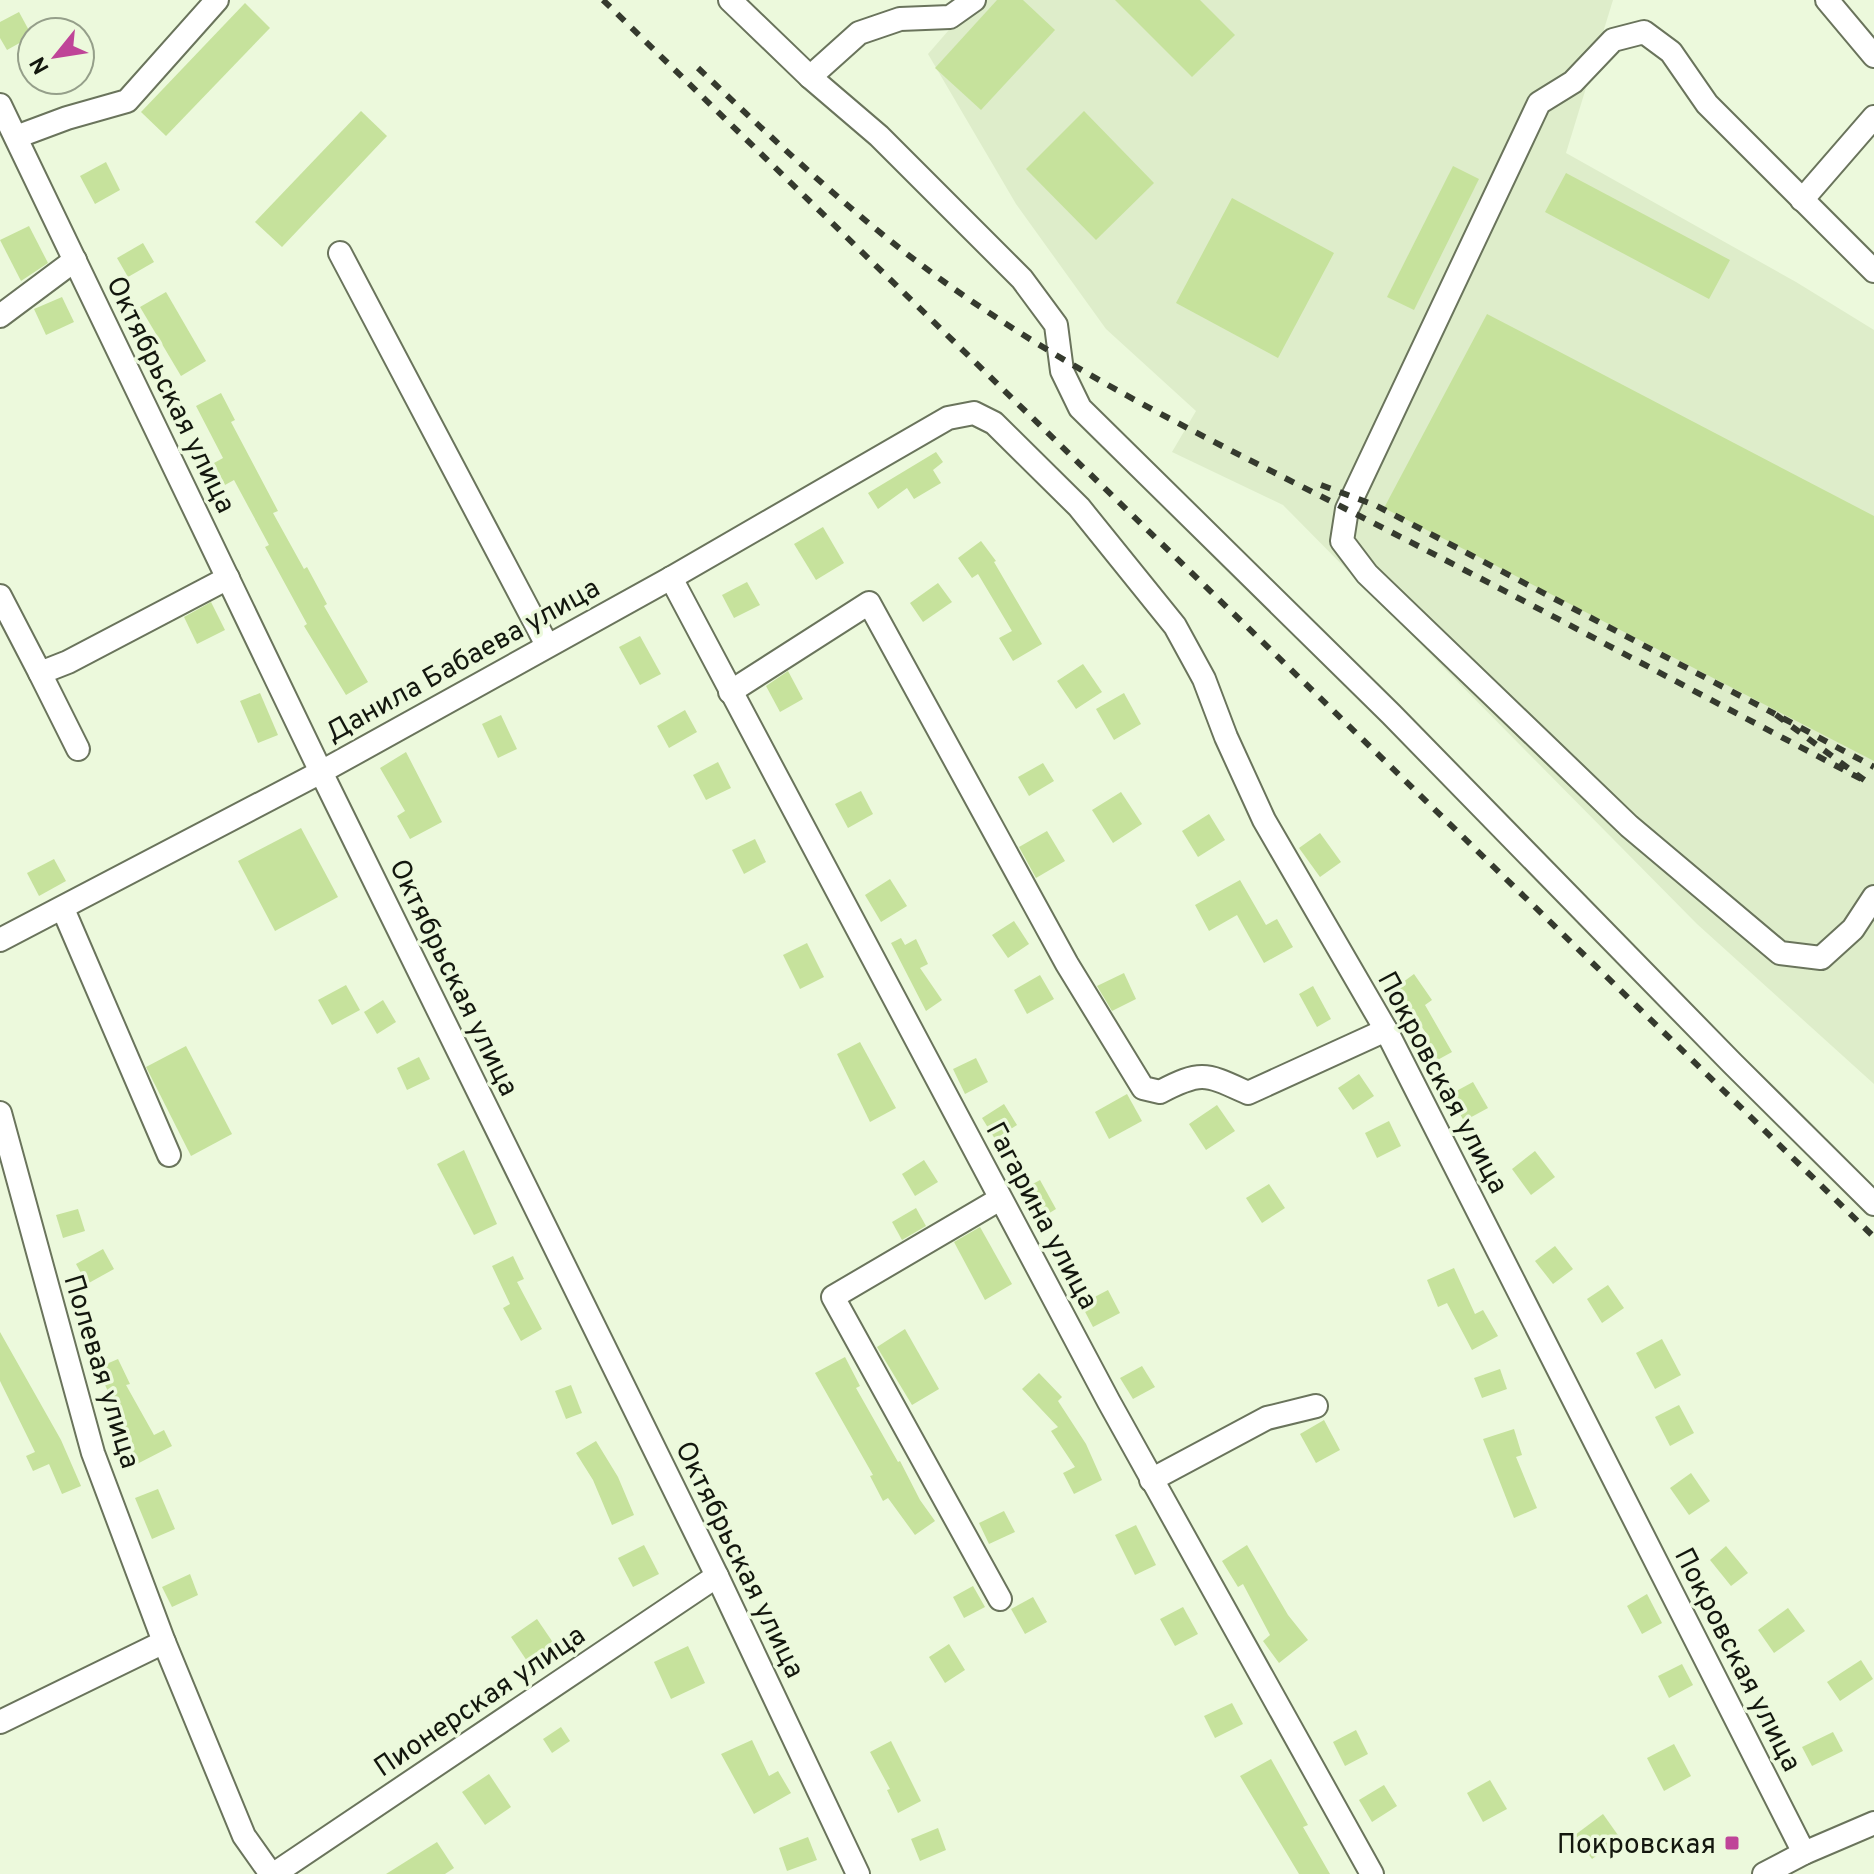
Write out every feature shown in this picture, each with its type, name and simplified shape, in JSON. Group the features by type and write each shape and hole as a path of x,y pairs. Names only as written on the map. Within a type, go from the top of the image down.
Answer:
{"street":[{"path":"16,137 127,101 217,0"},
{"path":"730,0 810,77 879,136 1022,279 1056,325 1062,371 1080,408 1391,714 1874,1204"},
{"path":"810,77 859,33 896,9 950,17 974,0"},
{"path":"1827,0 1874,56"},
{"path":"1874,271 1707,104 1671,52 1644,32 1613,40 1573,82 1539,103 1347,509 1342,541 1367,574 1629,826 1780,953 1821,958 1853,929 1874,897"},
{"name":"Октябрьская улица","path":"0,105 321,772 717,1576 858,1874"},
{"path":"1802,200 1874,117"},
{"path":"340,253 547,645"},
{"path":"0,316 75,260"},
{"name":"Покровская улица","path":"948,418 974,413 994,423 1079,507 1175,626 1204,679 1226,737 1264,820 1386,1030 1804,1853"},
{"name":"Данила Бабаева улица","path":"0,940 321,772 671,578 948,418"},
{"path":"40,673 68,662 228,578"},
{"name":"Гагарина улица","path":"671,578 1151,1480 1372,1874"},
{"path":"0,596 78,749"},
{"path":"730,692 869,603 1067,964 1143,1088 1160,1092 1186,1078 1208,1075 1248,1093 1386,1030"},
{"path":"63,909 169,1155"},
{"name":"Полевая улица","path":"0,1113 93,1453 164,1642 244,1836 272,1874"},
{"path":"1000,1199 833,1297 1000,1599"},
{"path":"1151,1480 1267,1418 1316,1406"},
{"name":"Пионерская улица","path":"272,1874 717,1576"},
{"path":"0,1722 164,1642"},
{"path":"1764,1874 1874,1823"}],"shaded area":[{"path":"975,0 1613,0 1566,153 1796,282 1874,330 1874,1084 1697,924 1283,505 1172,452 1196,411 1106,329 1016,204 928,54"}],"building":[{"path":"997,0 1023,0 1055,30 981,110 935,68"},
{"path":"1115,0 1200,0 1235,35 1192,77"},
{"path":"245,3 270,28 166,136 141,112"},
{"path":"19,12 21,16 16,16 16,45 7,50 0,38 0,22"},
{"path":"361,111 387,136 282,247 255,222"},
{"path":"1084,111 1154,183 1096,240 1026,169"},
{"path":"106,162 120,190 95,204 80,176"},
{"path":"1453,166 1479,179 1414,310 1387,297"},
{"path":"1566,173 1730,260 1709,299 1545,212"},
{"path":"1232,198 1334,253 1278,358 1176,303"},
{"path":"29,226 48,263 21,281 0,240"},
{"path":"143,243 154,262 128,277 117,258"},
{"path":"166,292 206,361 181,376 140,307"},
{"path":"62,297 74,322 46,335 34,309"},
{"path":"1487,314 1874,516 1874,761 1384,508"},
{"path":"221,393 235,420 231,422 278,511 273,513 304,569 307,567 327,604 324,606 368,682 346,695 304,626 307,624 265,547 269,545 234,480 225,485 214,463 223,458 196,406"},
{"path":"936,452 943,462 933,470 941,483 914,499 907,488 878,509 868,493"},
{"path":"823,527 844,563 816,580 794,544"},
{"path":"981,541 996,561 1042,644 1013,661 999,638 1012,631 978,574 972,578 958,558"},
{"path":"747,582 760,605 734,618 722,595"},
{"path":"938,583 952,602 923,622 910,603"},
{"path":"211,602 225,630 197,644 184,617"},
{"path":"640,636 661,674 640,685 619,647"},
{"path":"1083,664 1102,692 1076,709 1057,681"},
{"path":"788,671 803,699 780,712 766,686"},
{"path":"260,693 278,735 258,743 240,701"},
{"path":"1124,693 1141,724 1114,740 1096,709"},
{"path":"685,710 697,732 669,748 657,726"},
{"path":"501,715 517,749 498,758 482,724"},
{"path":"406,752 442,822 410,839 397,816 405,811 380,768"},
{"path":"718,762 731,788 706,800 693,775"},
{"path":"1043,763 1054,781 1029,796 1018,777"},
{"path":"861,791 873,814 848,828 835,804"},
{"path":"1121,792 1142,824 1113,843 1092,810"},
{"path":"1209,814 1225,840 1198,857 1182,831"},
{"path":"301,828 338,897 275,931 238,861"},
{"path":"1047,831 1065,861 1036,878 1019,847"},
{"path":"1320,833 1341,862 1320,877 1299,848"},
{"path":"755,839 766,862 744,874 732,850"},
{"path":"54,859 66,881 39,896 27,873"},
{"path":"890,879 907,906 881,922 865,895"},
{"path":"1240,880 1266,925 1277,919 1293,947 1264,963 1237,915 1209,931 1195,905"},
{"path":"1014,921 1029,944 1008,958 992,935"},
{"path":"901,938 905,945 916,939 928,964 920,968 942,1000 926,1011 891,943"},
{"path":"807,943 824,977 800,989 783,955"},
{"path":"1124,973 1136,999 1112,1011 1097,986"},
{"path":"1414,974 1432,1000 1425,1005 1452,1052 1432,1063 1417,1038 1426,1033 1395,988"},
{"path":"1040,975 1054,999 1027,1014 1014,990"},
{"path":"346,985 360,1010 332,1025 318,1000"},
{"path":"1313,986 1331,1019 1317,1027 1299,994"},
{"path":"383,1000 396,1022 377,1034 364,1012"},
{"path":"860,1042 896,1108 870,1122 837,1054"},
{"path":"186,1046 232,1134 191,1156 146,1067"},
{"path":"419,1057 430,1079 407,1090 397,1068"},
{"path":"976,1058 988,1082 965,1094 953,1069"},
{"path":"1359,1074 1374,1096 1353,1110 1338,1088"},
{"path":"1473,1082 1488,1108 1464,1121 1449,1095"},
{"path":"1127,1094 1142,1121 1109,1139 1095,1112"},
{"path":"1004,1104 1017,1125 995,1139 982,1118"},
{"path":"1217,1105 1235,1131 1206,1150 1189,1124"},
{"path":"1389,1121 1401,1146 1377,1158 1365,1133"},
{"path":"464,1150 497,1224 474,1235 437,1164"},
{"path":"1535,1151 1555,1177 1531,1195 1512,1169"},
{"path":"924,1160 938,1182 915,1196 902,1174"},
{"path":"1040,1180 1056,1209 1036,1221 1020,1191"},
{"path":"1269,1184 1285,1208 1262,1223 1246,1198"},
{"path":"916,1208 926,1226 902,1240 892,1222"},
{"path":"78,1209 85,1231 63,1238 56,1215"},
{"path":"980,1227 1012,1284 985,1300 954,1242"},
{"path":"1555,1246 1573,1269 1553,1284 1535,1261"},
{"path":"103,1249 114,1269 87,1284 76,1264"},
{"path":"513,1256 524,1279 517,1282 542,1329 521,1341 503,1308 510,1304 492,1266"},
{"path":"1454,1268 1475,1314 1483,1310 1498,1336 1472,1350 1447,1303 1438,1307 1427,1280"},
{"path":"1608,1285 1624,1308 1602,1323 1587,1299"},
{"path":"1108,1290 1120,1313 1093,1327 1081,1304"},
{"path":"905,1329 939,1389 912,1405 877,1347"},
{"path":"0,1332 61,1440 81,1486 62,1494 49,1464 33,1471 26,1456 35,1452 0,1381"},
{"path":"1662,1339 1681,1375 1655,1389 1636,1353"},
{"path":"845,1357 860,1386 856,1388 935,1521 915,1535 888,1498 883,1501 870,1476 873,1475 815,1373"},
{"path":"118,1359 130,1384 126,1385 154,1435 164,1430 172,1446 137,1464 129,1448 134,1445 111,1406 114,1404 97,1368"},
{"path":"1142,1366 1155,1387 1133,1399 1120,1378"},
{"path":"1500,1369 1507,1389 1482,1398 1474,1378"},
{"path":"1039,1373 1062,1397 1058,1401 1086,1444 1102,1480 1074,1494 1063,1473 1075,1467 1051,1431 1058,1427 1022,1389"},
{"path":"571,1385 582,1413 566,1419 555,1391"},
{"path":"1679,1405 1694,1433 1670,1446 1655,1417"},
{"path":"1324,1420 1340,1450 1316,1463 1300,1434"},
{"path":"1514,1429 1522,1455 1516,1457 1537,1508 1514,1518 1483,1439"},
{"path":"596,1441 618,1477 634,1515 612,1525 593,1480 576,1453"},
{"path":"1691,1473 1710,1501 1689,1515 1670,1488"},
{"path":"158,1489 175,1529 152,1539 135,1498"},
{"path":"1004,1511 1015,1532 989,1544 979,1523"},
{"path":"1136,1525 1156,1565 1135,1575 1115,1535"},
{"path":"644,1545 659,1574 633,1587 618,1558"},
{"path":"1247,1545 1288,1615 1308,1640 1279,1663 1263,1641 1270,1635 1243,1584 1238,1587 1222,1561"},
{"path":"1726,1546 1748,1573 1731,1586 1710,1560"},
{"path":"190,1574 198,1595 172,1607 162,1587"},
{"path":"973,1586 985,1607 964,1618 953,1597"},
{"path":"1647,1594 1662,1623 1642,1634 1627,1606"},
{"path":"1033,1597 1047,1622 1025,1634 1011,1609"},
{"path":"1183,1607 1198,1634 1175,1646 1160,1619"},
{"path":"1788,1608 1805,1631 1774,1653 1758,1630"},
{"path":"537,1619 554,1644 527,1661 511,1637"},
{"path":"949,1644 965,1670 945,1683 929,1657"},
{"path":"688,1646 705,1683 671,1699 654,1662"},
{"path":"1861,1660 1873,1679 1840,1701 1827,1682"},
{"path":"1682,1664 1693,1685 1669,1698 1658,1676"},
{"path":"1232,1703 1243,1724 1215,1738 1204,1716"},
{"path":"561,1727 570,1741 552,1753 543,1739"},
{"path":"1356,1730 1368,1754 1345,1766 1333,1742"},
{"path":"1833,1732 1843,1751 1812,1766 1802,1747"},
{"path":"752,1740 769,1776 778,1771 791,1793 754,1814 721,1754"},
{"path":"891,1741 921,1801 898,1813 887,1790 890,1789 870,1752"},
{"path":"1674,1744 1691,1776 1664,1791 1647,1758"},
{"path":"1271,1759 1308,1825 1303,1827 1330,1874 1299,1874 1240,1776"},
{"path":"489,1774 511,1807 485,1825 462,1792"},
{"path":"1490,1780 1507,1809 1483,1822 1467,1793"},
{"path":"1384,1785 1397,1806 1372,1822 1359,1800"},
{"path":"1603,1814 1620,1838 1592,1859 1575,1835"},
{"path":"938,1828 946,1850 920,1861 911,1839"},
{"path":"808,1837 817,1860 787,1871 779,1848"},
{"path":"437,1842 454,1868 445,1874 386,1874"}],"railway":[{"path":"603,0 1874,1237"},
{"path":"698,68 787,152 879,232 991,314 1090,375 1867,782 1775,714 1874,767"},
{"path":"1321,485 1377,506 1775,714"}],"place":[{"name":"Покровская","path":"1732,1843"}]}
